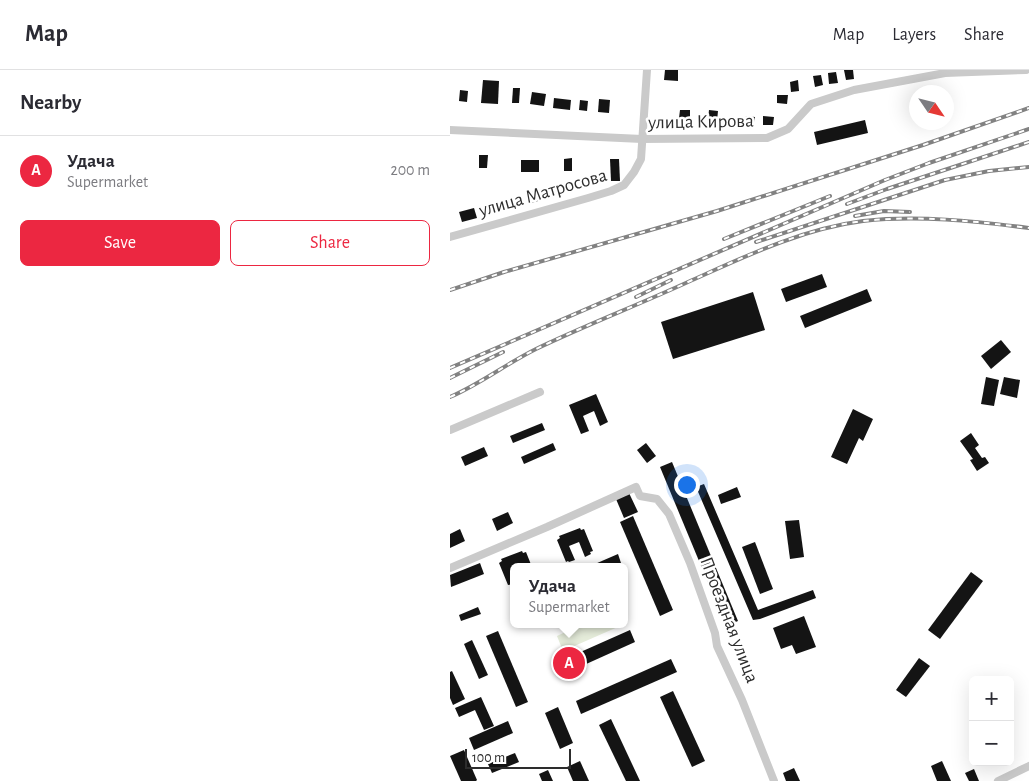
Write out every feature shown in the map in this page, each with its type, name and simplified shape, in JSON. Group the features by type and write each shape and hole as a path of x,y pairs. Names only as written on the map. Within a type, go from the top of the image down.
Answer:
{"street":[{"name":"улица Матросова","path":"450,237 588,198 624,185 634,172 641,158 646,70"},
{"name":"улица Кирова","path":"450,130 642,139 767,138 788,129 811,104 854,90 960,71 1026,70"},
{"path":"450,430 540,392"},
{"name":"Проездная улица","path":"450,568 636,487 640,496 657,499 669,514 690,563 715,632 717,646 742,700 774,781"},
{"path":"998,781 1029,766"}],"green space":[{"path":"574,628 615,628 563,651 557,636"}],"building":[{"path":"665,70 678,70 678,81 664,80"},
{"path":"844,70 853,70 854,79 846,80"},
{"path":"836,72 838,83 829,84 828,73"},
{"path":"821,75 823,85 815,87 813,76"},
{"path":"483,80 499,81 498,104 481,103"},
{"path":"798,80 799,91 791,92 790,82"},
{"path":"513,88 520,88 519,103 512,103"},
{"path":"460,90 468,91 467,102 459,101"},
{"path":"532,92 546,94 544,106 530,104"},
{"path":"777,95 788,95 787,104 777,103"},
{"path":"554,98 571,100 570,110 553,108"},
{"path":"599,99 610,100 609,113 598,112"},
{"path":"580,100 588,101 587,111 579,110"},
{"path":"680,110 690,110 690,119 679,118"},
{"path":"709,110 718,111 717,121 708,120"},
{"path":"746,116 755,117 753,127 745,126"},
{"path":"763,116 774,117 773,125 763,125"},
{"path":"865,120 868,133 817,145 814,132"},
{"path":"479,155 488,155 487,168 479,168"},
{"path":"572,158 572,171 564,171 564,159"},
{"path":"610,159 619,159 620,181 611,181"},
{"path":"521,160 539,160 539,172 521,172"},
{"path":"535,191 538,201 531,203 528,192"},
{"path":"506,200 508,209 494,213 491,204"},
{"path":"474,208 477,218 462,222 459,212"},
{"path":"822,274 827,287 786,302 781,289"},
{"path":"867,289 872,301 805,328 800,316"},
{"path":"753,292 765,330 673,359 661,322"},
{"path":"1001,340 1011,352 991,369 981,356"},
{"path":"986,377 999,380 994,406 981,404"},
{"path":"1004,377 1020,380 1017,398 1000,394"},
{"path":"596,394 608,422 600,426 594,411 583,416 589,431 581,434 569,405"},
{"path":"853,409 873,419 863,441 859,438 847,464 831,457"},
{"path":"542,423 545,430 513,443 510,436"},
{"path":"971,433 979,445 975,448 982,458 985,457 989,463 977,471 970,460 973,459 960,441"},
{"path":"553,443 556,450 524,464 521,457"},
{"path":"646,443 656,456 647,463 637,450"},
{"path":"484,447 488,456 465,466 461,457"},
{"path":"672,462 738,621 726,626 660,467"},
{"path":"704,484 758,610 813,590 816,598 753,620 696,487"},
{"path":"737,487 741,497 721,504 718,495"},
{"path":"629,493 638,512 624,518 616,499"},
{"path":"508,512 513,523 497,531 492,519"},
{"path":"633,516 673,610 660,616 620,522"},
{"path":"799,520 804,557 790,559 785,521"},
{"path":"580,528 581,530 584,529 593,551 585,557 579,542 569,546 575,560 566,562 557,540 560,538 559,536"},
{"path":"460,529 465,541 450,548 450,534"},
{"path":"755,542 773,589 760,594 742,547"},
{"path":"522,551 523,553 526,552 530,563 510,563 510,585 508,585 499,563 502,561 501,559"},
{"path":"618,554 621,563 597,563"},
{"path":"480,563 484,574 451,587 450,575"},
{"path":"971,572 983,581 940,639 928,630"},
{"path":"478,607 481,614 461,621 459,615"},
{"path":"804,616 816,647 796,654 792,645 781,649 773,628"},
{"path":"630,630 635,642 564,674 558,662"},
{"path":"498,631 528,702 516,707 486,636"},
{"path":"472,640 488,675 479,679 464,644"},
{"path":"919,658 930,666 906,697 896,690"},
{"path":"671,659 677,672 581,714 576,701"},
{"path":"452,671 465,699 453,705 450,698 450,672"},
{"path":"673,691 705,761 692,767 660,697"},
{"path":"481,697 494,726 484,730 475,710 459,717 455,708"},
{"path":"558,707 573,743 560,749 545,713"},
{"path":"611,719 640,781 626,781 599,725"},
{"path":"508,721 513,733 474,750 469,738"},
{"path":"464,750 476,781 461,781 450,756"},
{"path":"515,753 519,762 492,773 488,764"},
{"path":"580,761 589,781 573,781 567,767"},
{"path":"942,761 951,781 937,781 931,766"},
{"path":"794,768 800,781 786,781 783,773"},
{"path":"974,769 979,781 969,781 965,773"},
{"path":"548,770 553,781 542,781 539,774"}],"railway":[{"path":"450,290 504,272 717,211 923,145 1029,108"},
{"path":"450,368 885,180 1029,129"},
{"path":"847,204 1029,142"},
{"path":"756,242 945,180 989,171 1029,167"},
{"path":"724,239 830,196"},
{"path":"855,216 884,211 910,212"},
{"path":"450,397 555,340 773,245 817,230 884,219 967,221 1029,228"},
{"path":"636,297 671,280"},
{"path":"450,378 503,352"}],"place":[{"name":"Удача","path":"569,663"}]}
